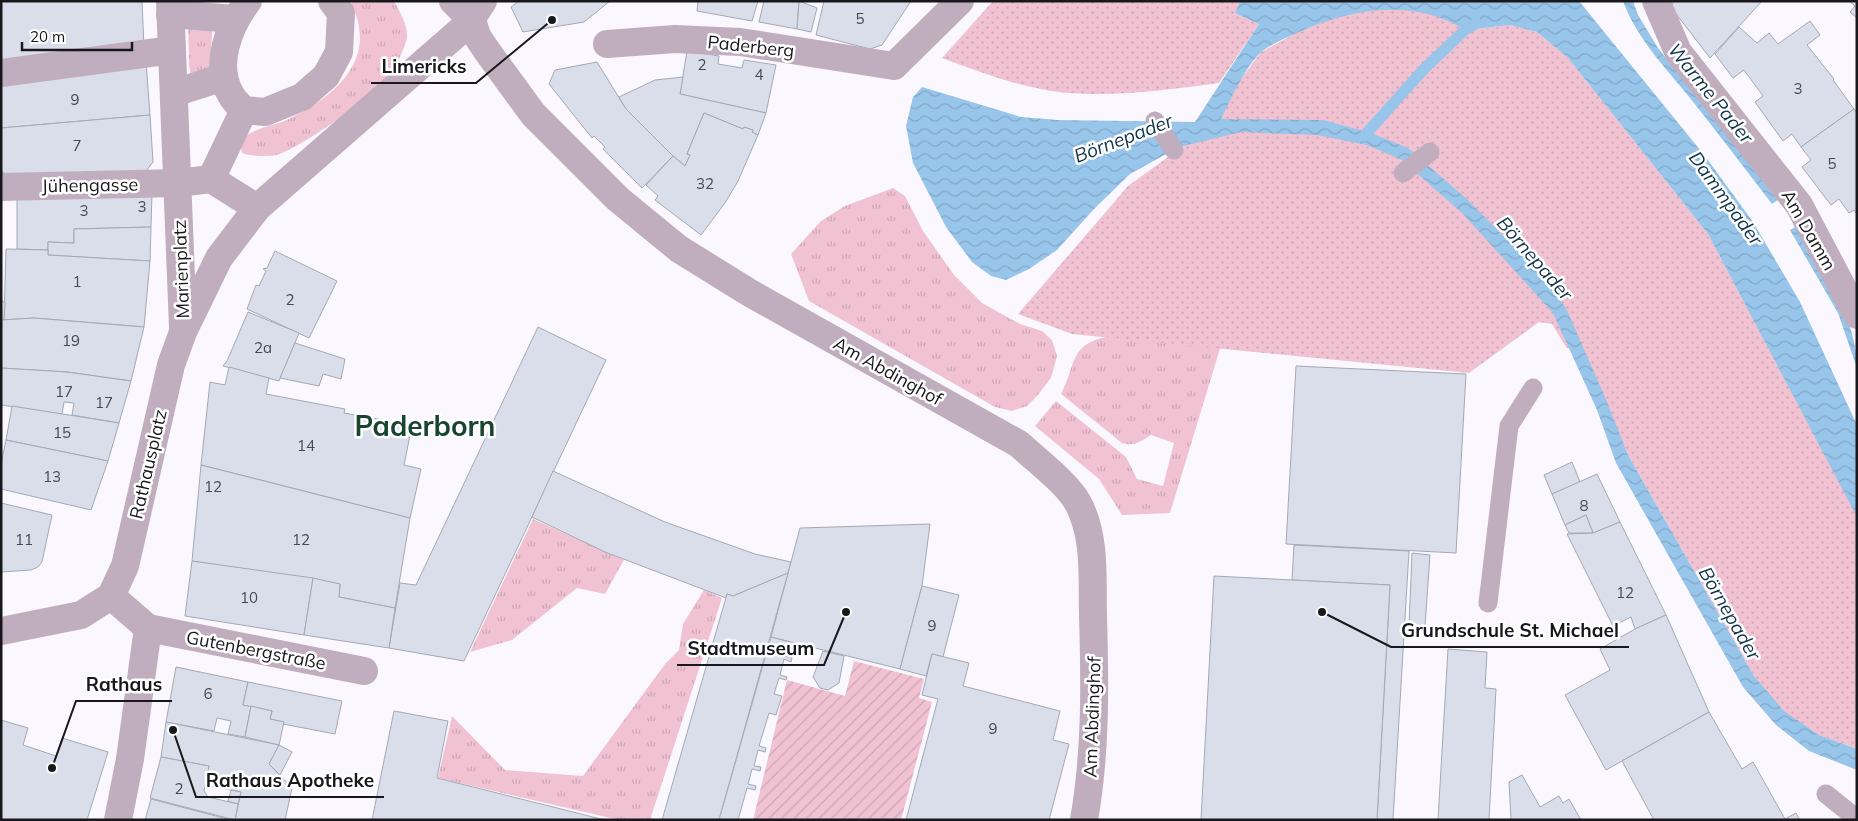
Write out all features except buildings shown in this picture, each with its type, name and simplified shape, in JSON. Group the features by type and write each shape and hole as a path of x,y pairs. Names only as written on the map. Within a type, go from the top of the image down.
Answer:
{"street":[{"path":"453,1 478,11"},
{"name":"Paderberg","path":"608,44 675,40 740,42 894,66 960,1"},
{"name":"Am Damm","path":"1656,1 1678,52 1799,205 1857,315"},
{"path":"211,179 244,110 265,112 302,98 326,76 339,52 341,5"},
{"name":"Marienplatz","path":"183,332 170,8 241,10 226,45 224,77 231,96 244,110"},
{"name":"Marienplatz","path":"183,332 219,258 257,208 478,11"},
{"name":"Am Abdinghof","path":"478,11 477,36 533,114 618,198 679,249 750,293 1019,444 1077,501 1087,525 1091,549 1095,690 1091,780 1084,820"},
{"path":"1,72 172,50"},
{"path":"174,93 224,77"},
{"path":"178,183 211,179 257,208"},
{"name":"Jühengasse","path":"1,186 178,183"},
{"name":"Rathausplatz","path":"111,596 125,566 171,365 183,332"},
{"path":"1,631 81,615 111,596 148,628 130,759 118,820"},
{"name":"Gutenbergstraße","path":"148,628 364,671"}],"lane":[{"path":"1155,121 1174,150"},
{"path":"1403,173 1430,152"},
{"path":"1488,603 1509,426 1533,388"},
{"path":"1826,794 1857,819"}],"green space":[{"path":"351,1 394,1 401,14 406,27 407,39 400,57 388,78 368,97 335,121 287,151 267,156 242,153 240,142 250,133 287,120 315,105 328,95 349,72 356,58 360,43 358,24"},
{"path":"993,1 1240,1 1235,13 1259,24 1219,83 1159,91 1079,94 1044,90 1014,83 942,58"},
{"path":"1384,4 1428,9 1456,22 1465,30 1510,25 1537,32 1568,58 1708,234 1857,516 1857,749 1819,735 1783,711 1754,676 1628,455 1585,357 1566,347 1552,324 1539,322 1469,373 1072,334 1018,314 1128,186 1201,133 1261,52 1298,32 1347,12"},
{"path":"188,21 213,22 209,76 192,81 189,65"},
{"path":"893,188 905,196 923,231 954,275 982,303 1020,324 1042,331 1052,340 1057,356 1051,378 1027,406 1012,411 995,407 809,301 791,254 821,221 845,206"},
{"path":"1111,336 1222,342 1170,513 1122,515 1099,479 1035,426 1056,401 1126,457 1137,479 1163,486 1174,443 1151,435 1134,444 1122,443 1061,394 1076,356 1081,349 1097,339"},
{"path":"533,519 624,560 605,594 577,588 512,640 470,652"},
{"path":"704,590 722,598 650,820 619,820 438,778 452,716 505,770 583,776 665,664 679,650 683,624"},
{"path":"854,661 924,679 919,698 932,702 901,820 753,820 787,680 845,696"}],"water":[{"path":"1240,1 1579,1 1705,156 1753,222 1800,302 1857,425 1857,517 1708,234 1568,58 1537,32 1510,25 1465,30 1447,20 1428,14 1408,11 1368,11 1348,15 1308,28 1260,53 1243,76 1221,119 1323,120 1371,133 1408,148 1468,200 1536,269 1566,308 1628,455 1754,676 1784,711 1819,735 1857,749 1857,770 1809,751 1776,725 1743,687 1616,463 1597,410 1553,313 1463,214 1402,160 1367,145 1317,135 1241,132 1179,147 1130,174 1094,209 1057,250 1029,269 1006,280 991,276 972,262 946,227 913,163 906,126 913,97 922,87 1021,117 1058,120 1195,122 1259,24 1235,13"},
{"path":"1623,1 1633,1 1638,15 1658,48 1779,199 1772,204 1652,52 1636,28"},
{"path":"1797,226 1827,276 1844,312 1851,330 1857,368 1838,313 1790,230"}],"waterway":[{"path":"1364,136 1424,69 1465,30 1477,23"}],"place":[{"name":"Limericks","path":"552,20"},
{"name":"Stadtmuseum","path":"846,612"},
{"name":"Grundschule St. Michael","path":"1322,612"},
{"name":"Rathaus Apotheke","path":"173,730"},
{"name":"Rathaus","path":"52,768"}],"district":[{"name":"Paderborn","path":"425,425"}],"water label":[{"name":"Warme Pader","path":"1711,93"},
{"name":"Börnepader","path":"1123,138"},
{"name":"Dammpader","path":"1726,198"},
{"name":"Börnepader","path":"1535,258"},
{"name":"Börnepader","path":"1730,613"}]}
